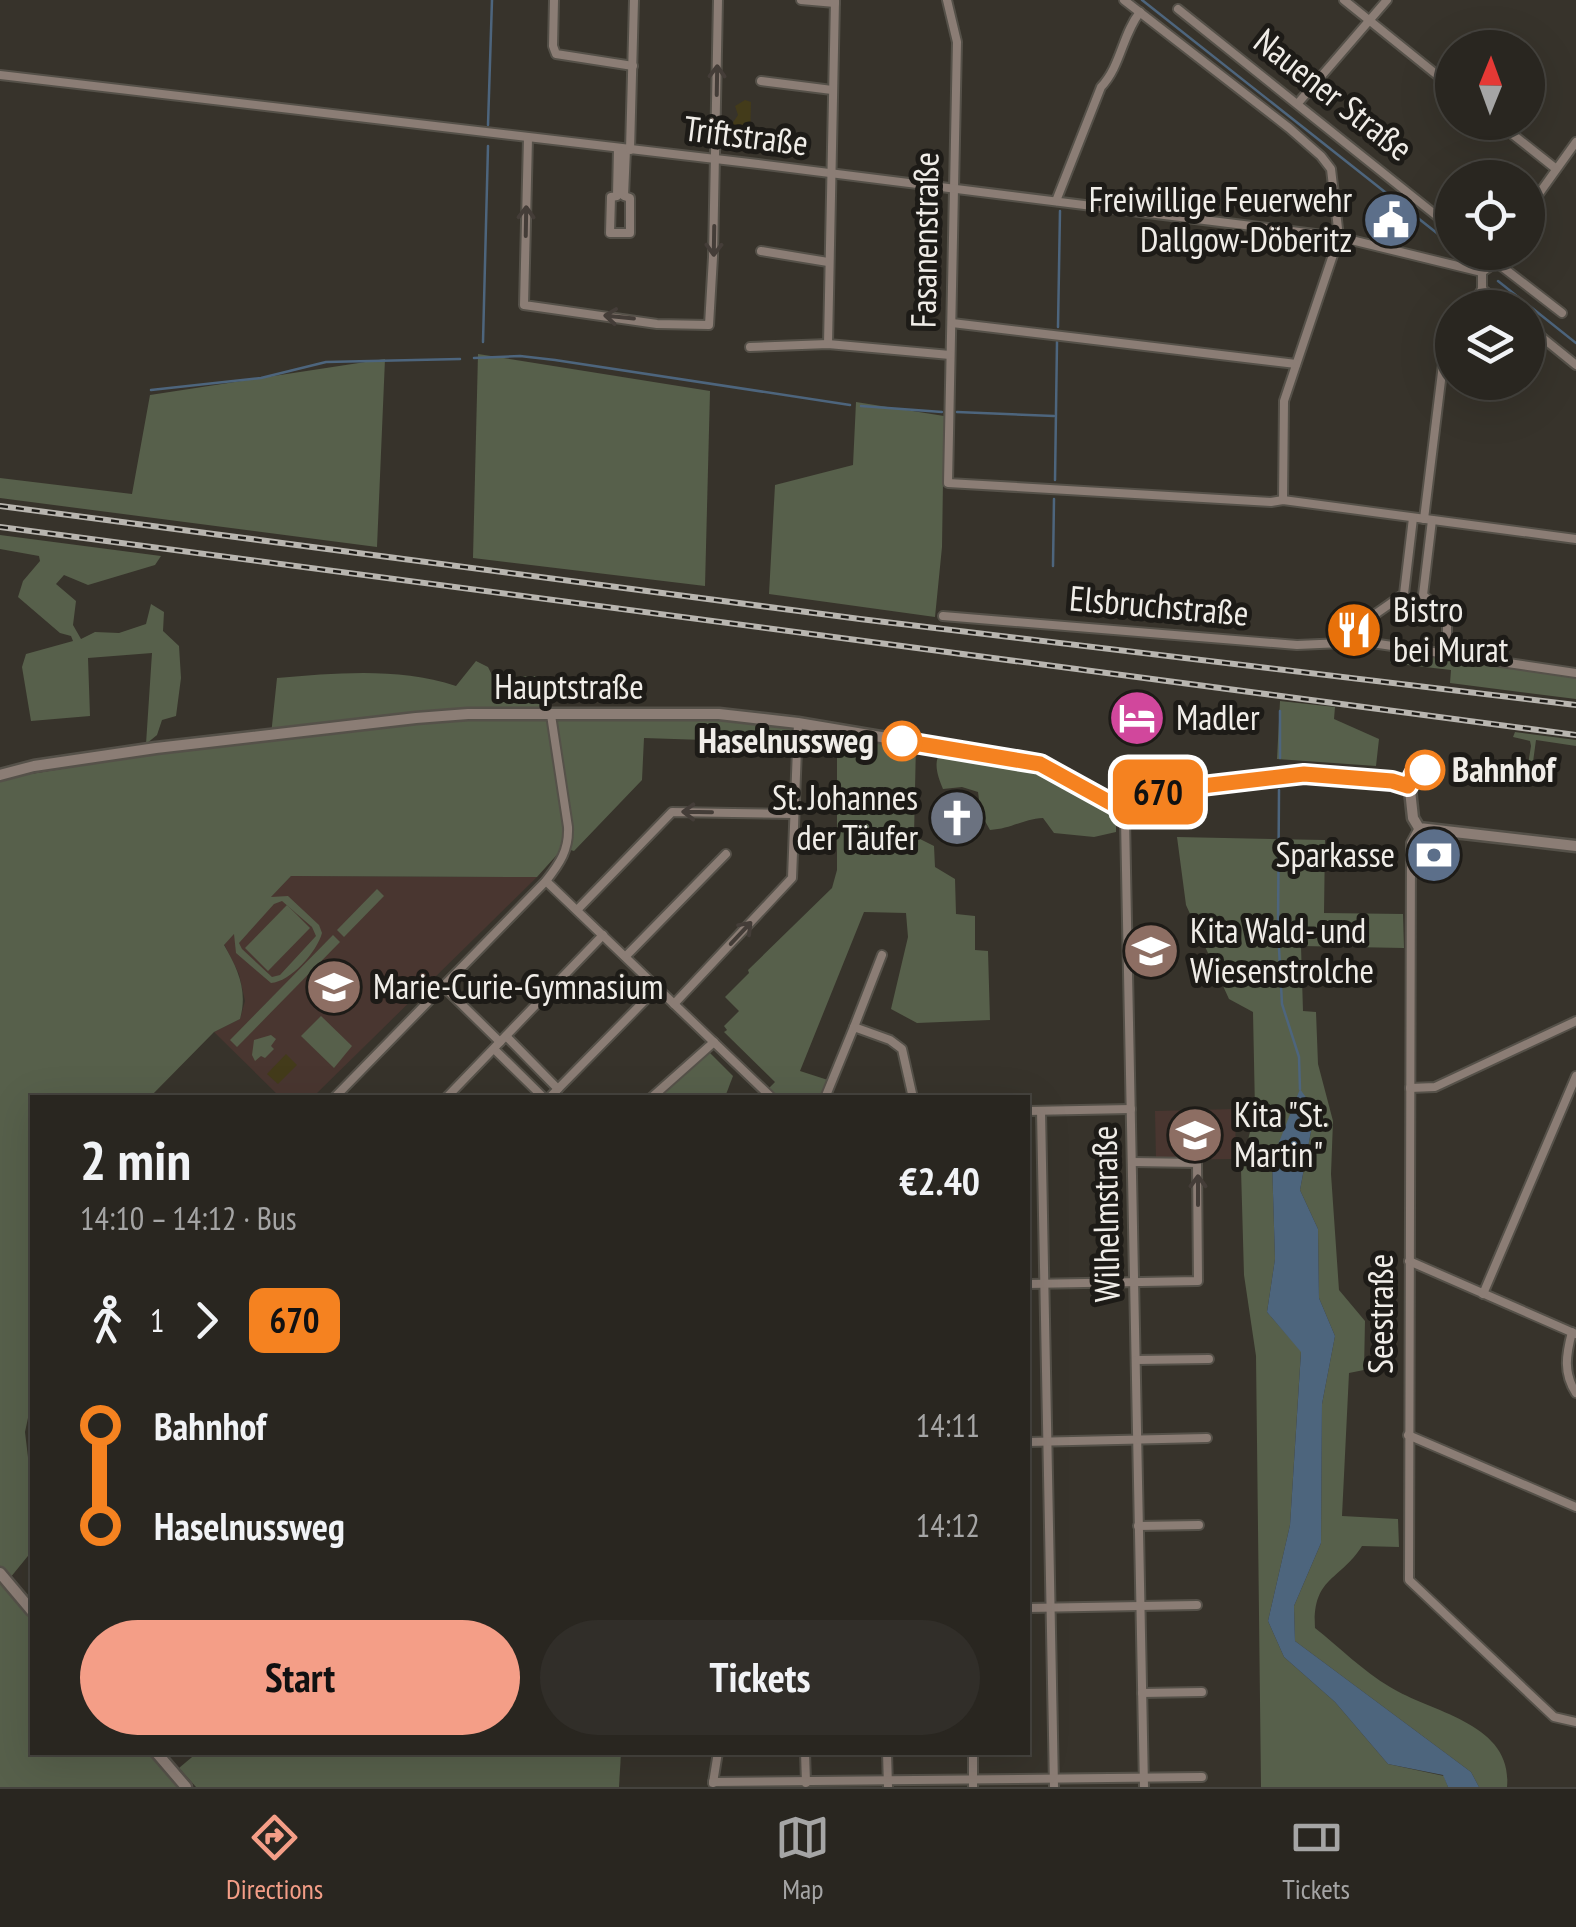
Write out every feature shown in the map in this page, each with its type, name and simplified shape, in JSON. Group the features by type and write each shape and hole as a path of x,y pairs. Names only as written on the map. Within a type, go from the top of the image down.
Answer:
{"street":[{"path":"554,0 552,46 556,54 633,66"},
{"path":"621,196 633,66 634,0"},
{"path":"528,138 524,305 656,324 709,325 718,0"},
{"path":"801,0 835,2 828,344"},
{"name":"Fasanenstraße","path":"947,0 957,42 948,483 1283,500"},
{"path":"1124,0 1321,156 1332,175 1339,237 1284,401 1283,500 1576,539"},
{"path":"1344,0 1435,73"},
{"path":"1299,102 1388,0"},
{"name":"Nauener Straße","path":"1178,8 1435,214"},
{"path":"1056,201 1101,87 1112,74 1132,21 1140,12"},
{"name":"Triftstraße","path":"0,74 1339,237 1482,272"},
{"path":"762,81 832,90"},
{"path":"1520,140 1555,168"},
{"path":"1545,183 1576,142"},
{"path":"621,196 630,198 630,233 610,233 611,197 621,196"},
{"path":"761,251 828,262"},
{"path":"1482,289 1485,270"},
{"path":"1504,270 1562,314"},
{"path":"952,323 1296,364"},
{"path":"1545,340 1576,365"},
{"path":"750,347 828,344 950,354"},
{"path":"1438,400 1423,519 1422,595 1442,611 1448,625 1447,654"},
{"path":"1370,643 1371,621 1380,609 1404,594 1423,519"},
{"name":"Elsbruchstraße","path":"943,616 1297,645 1370,643 1576,673"},
{"name":"Hauptstraße","path":"0,775 138,750 468,714 719,714 798,723 1040,764 1127,812"},
{"path":"340,1095 561,862 568,839 552,715"},
{"path":"674,1004 792,878 798,723"},
{"path":"1127,812 1136,800 1151,792 1289,774 1402,783 1410,790 1412,818 1419,828 1576,846"},
{"path":"578,909 672,812 794,814"},
{"name":"Wilhelmstraße","path":"1127,812 1144,1782"},
{"name":"Seestraße","path":"1419,828 1411,842 1409,1580 1554,1717 1576,1722"},
{"path":"626,956 726,854"},
{"path":"546,880 769,1095"},
{"path":"449,1095 604,935"},
{"path":"827,1095 882,955"},
{"path":"442,986 552,1095"},
{"path":"552,1095 657,988"},
{"path":"1410,1088 1436,1087 1576,1021"},
{"path":"854,1026 902,1049 912,1095"},
{"path":"500,1042 552,1095"},
{"path":"655,1095 714,1042"},
{"path":"1483,1294 1576,1076"},
{"path":"1030,1111 1131,1109"},
{"path":"1041,1110 1054,1783"},
{"path":"1030,1284 1198,1281 1198,1163 1133,1162"},
{"path":"1409,1261 1574,1333 1566,1353 1567,1377 1576,1394"},
{"path":"1136,1360 1208,1359"},
{"path":"1408,1435 1576,1507"},
{"path":"1030,1442 1208,1438"},
{"path":"1138,1526 1200,1526"},
{"path":"0,1573 30,1610"},
{"path":"1030,1608 1197,1606"},
{"path":"1142,1693 1202,1692"},
{"path":"159,1755 186,1787"},
{"path":"718,1755 713,1785 1144,1782 1202,1777"},
{"path":"805,1755 806,1785"},
{"path":"887,1755 888,1784"},
{"path":"972,1755 973,1784"}],"shaded area":[{"name":"Marie-Curie-Gymnasium","path":"291,876 537,877 315,1095 278,1095 214,1032 240,1019 245,1001 239,974 224,944"},
{"name":"Kita \"St. Martin\"","path":"1235,1109 1236,1159 1156,1160 1155,1111"}],"green space":[{"path":"478,354 710,391 705,586 473,558"},
{"path":"385,359 377,547 0,498 0,478 132,494 150,395"},
{"path":"856,402 944,416 942,547 935,617 769,594 775,485 853,465"},
{"path":"0,535 161,556 155,565 88,585 64,575 56,584 76,601 73,625 81,639 95,632 119,633 146,624 151,604 164,612 163,631 179,646 181,678 176,716 162,720 157,735 146,744 152,653 88,658 90,716 31,721 22,667 26,654 73,641 18,597 23,581 40,561 39,556 0,549"},
{"path":"1391,649 1576,677 1576,699 1450,683 1451,670 1390,663"},
{"path":"476,661 488,667 493,677 540,676 542,705 533,717 549,722 640,717 733,721 794,728 793,743 644,738 642,780 574,851 563,848 537,877 291,876 271,897 288,896 319,925 322,933 315,949 294,972 271,983 236,953 234,934 224,945 240,980 240,1019 214,1032 152,1095 30,1095 30,1408 25,1432 30,1474 30,1553 10,1578 0,1567 0,779 271,735 277,678 345,673 434,680 456,686","holes":["282,901 312,927 316,936 280,975 272,977 239,943 274,904"]},
{"path":"1280,701 1335,707 1334,719 1379,739 1376,766 1277,759"},
{"path":"837,730 916,743 914,836 934,846 935,867 955,879 956,914 975,916 975,950 988,951 990,1020 917,1023 891,1009 908,937 906,913 864,912 800,1071 831,1081 826,1095 769,1095 765,1092 775,1082 724,1032 724,1026 739,1011 725,997 832,888 837,870"},
{"path":"1515,732 1576,740 1576,746 1536,740 1530,784 1525,783 1531,746 1530,741 1513,737"},
{"path":"940,752 1037,769 1116,814 1116,832 1094,837 1054,833 1043,818 990,830 981,814 978,792 962,787 943,789 937,766"},
{"path":"1177,837 1325,840 1324,913 1403,914 1404,948 1301,946 1303,1011 1316,1012 1318,1064 1333,1121 1331,1174 1339,1290 1365,1321 1364,1370 1349,1373 1342,1516 1398,1519 1399,1547 1362,1546 1323,1589 1315,1611 1315,1628 1390,1687 1484,1734 1505,1765 1507,1787 1479,1787 1471,1772 1295,1641 1294,1606 1321,1543 1322,1404 1335,1336 1319,1298 1318,1229 1300,1190 1315,1110 1272,1160 1275,1259 1267,1312 1301,1351 1290,1525 1268,1621 1284,1657 1335,1702 1388,1764 1444,1776 1448,1787 1261,1787 1256,1356 1244,1275 1241,1169 1255,1111 1253,1012 1229,999 1186,905"},
{"path":"377,889 384,896 344,937 337,930"},
{"path":"287,905 310,928 268,971 245,948"},
{"path":"333,935 340,942 237,1047 230,1040"},
{"path":"321,1016 352,1046 334,1068 301,1036"},
{"path":"271,1035 276,1039 271,1046 274,1049 255,1061 254,1040"},
{"path":"709,1052 733,1076 726,1095 662,1092"},
{"path":"0,1579 30,1615 30,1755 152,1755 181,1787 0,1787"},
{"path":"194,1755 621,1755 619,1787 196,1787 179,1768"}],"sand":[{"path":"745,100 751,102 750,139 744,143 734,136 732,124 738,115 735,106"},
{"path":"286,1054 297,1065 278,1084 267,1074"}],"water":[{"path":"1300,1089 1315,1110 1300,1190 1318,1229 1319,1298 1335,1336 1322,1404 1321,1543 1294,1606 1295,1641 1471,1772 1479,1787 1448,1787 1443,1775 1388,1764 1335,1702 1284,1657 1268,1621 1290,1525 1301,1352 1267,1312 1275,1259 1272,1160"}],"waterway":[{"path":"488,125 492,0"},
{"path":"1142,0 1435,232"},
{"path":"483,342 488,146"},
{"path":"1058,327 1060,211"},
{"path":"1498,281 1576,343"},
{"path":"1055,480 1057,342"},
{"path":"474,358 520,356 555,360 850,405"},
{"path":"151,390 261,378 326,362 460,359"},
{"path":"861,406 942,412"},
{"path":"957,412 1054,416"},
{"path":"1053,566 1054,499"},
{"path":"1280,711 1280,758"},
{"path":"1279,790 1282,1004 1299,1057 1300,1089"}],"railway":[{"path":"0,506 860,619 1576,705"},
{"path":"0,527 1576,735"}],"bus line":[{"name":"670","path":"902,741 1040,764 1127,812 1136,800 1151,792 1289,774 1392,781 1408,786 1414,774 1425,770"}],"place":[{"name":"Freiwillige Feuerwehr Dallgow-Döberitz","path":"1391,220"},
{"name":"Bistro bei Murat","path":"1354,630"},
{"name":"Madler","path":"1137,718"},
{"name":"Haselnussweg","path":"902,741"},
{"name":"Bahnhof","path":"1425,770"},
{"name":"St. Johannes der Täufer","path":"957,818"},
{"name":"Sparkasse","path":"1434,855"},
{"name":"Kita Wald- und Wiesenstrolche","path":"1151,951"},
{"name":"Marie-Curie-Gymnasium","path":"334,987"},
{"name":"Kita \"St. Martin\"","path":"1195,1135"}]}
